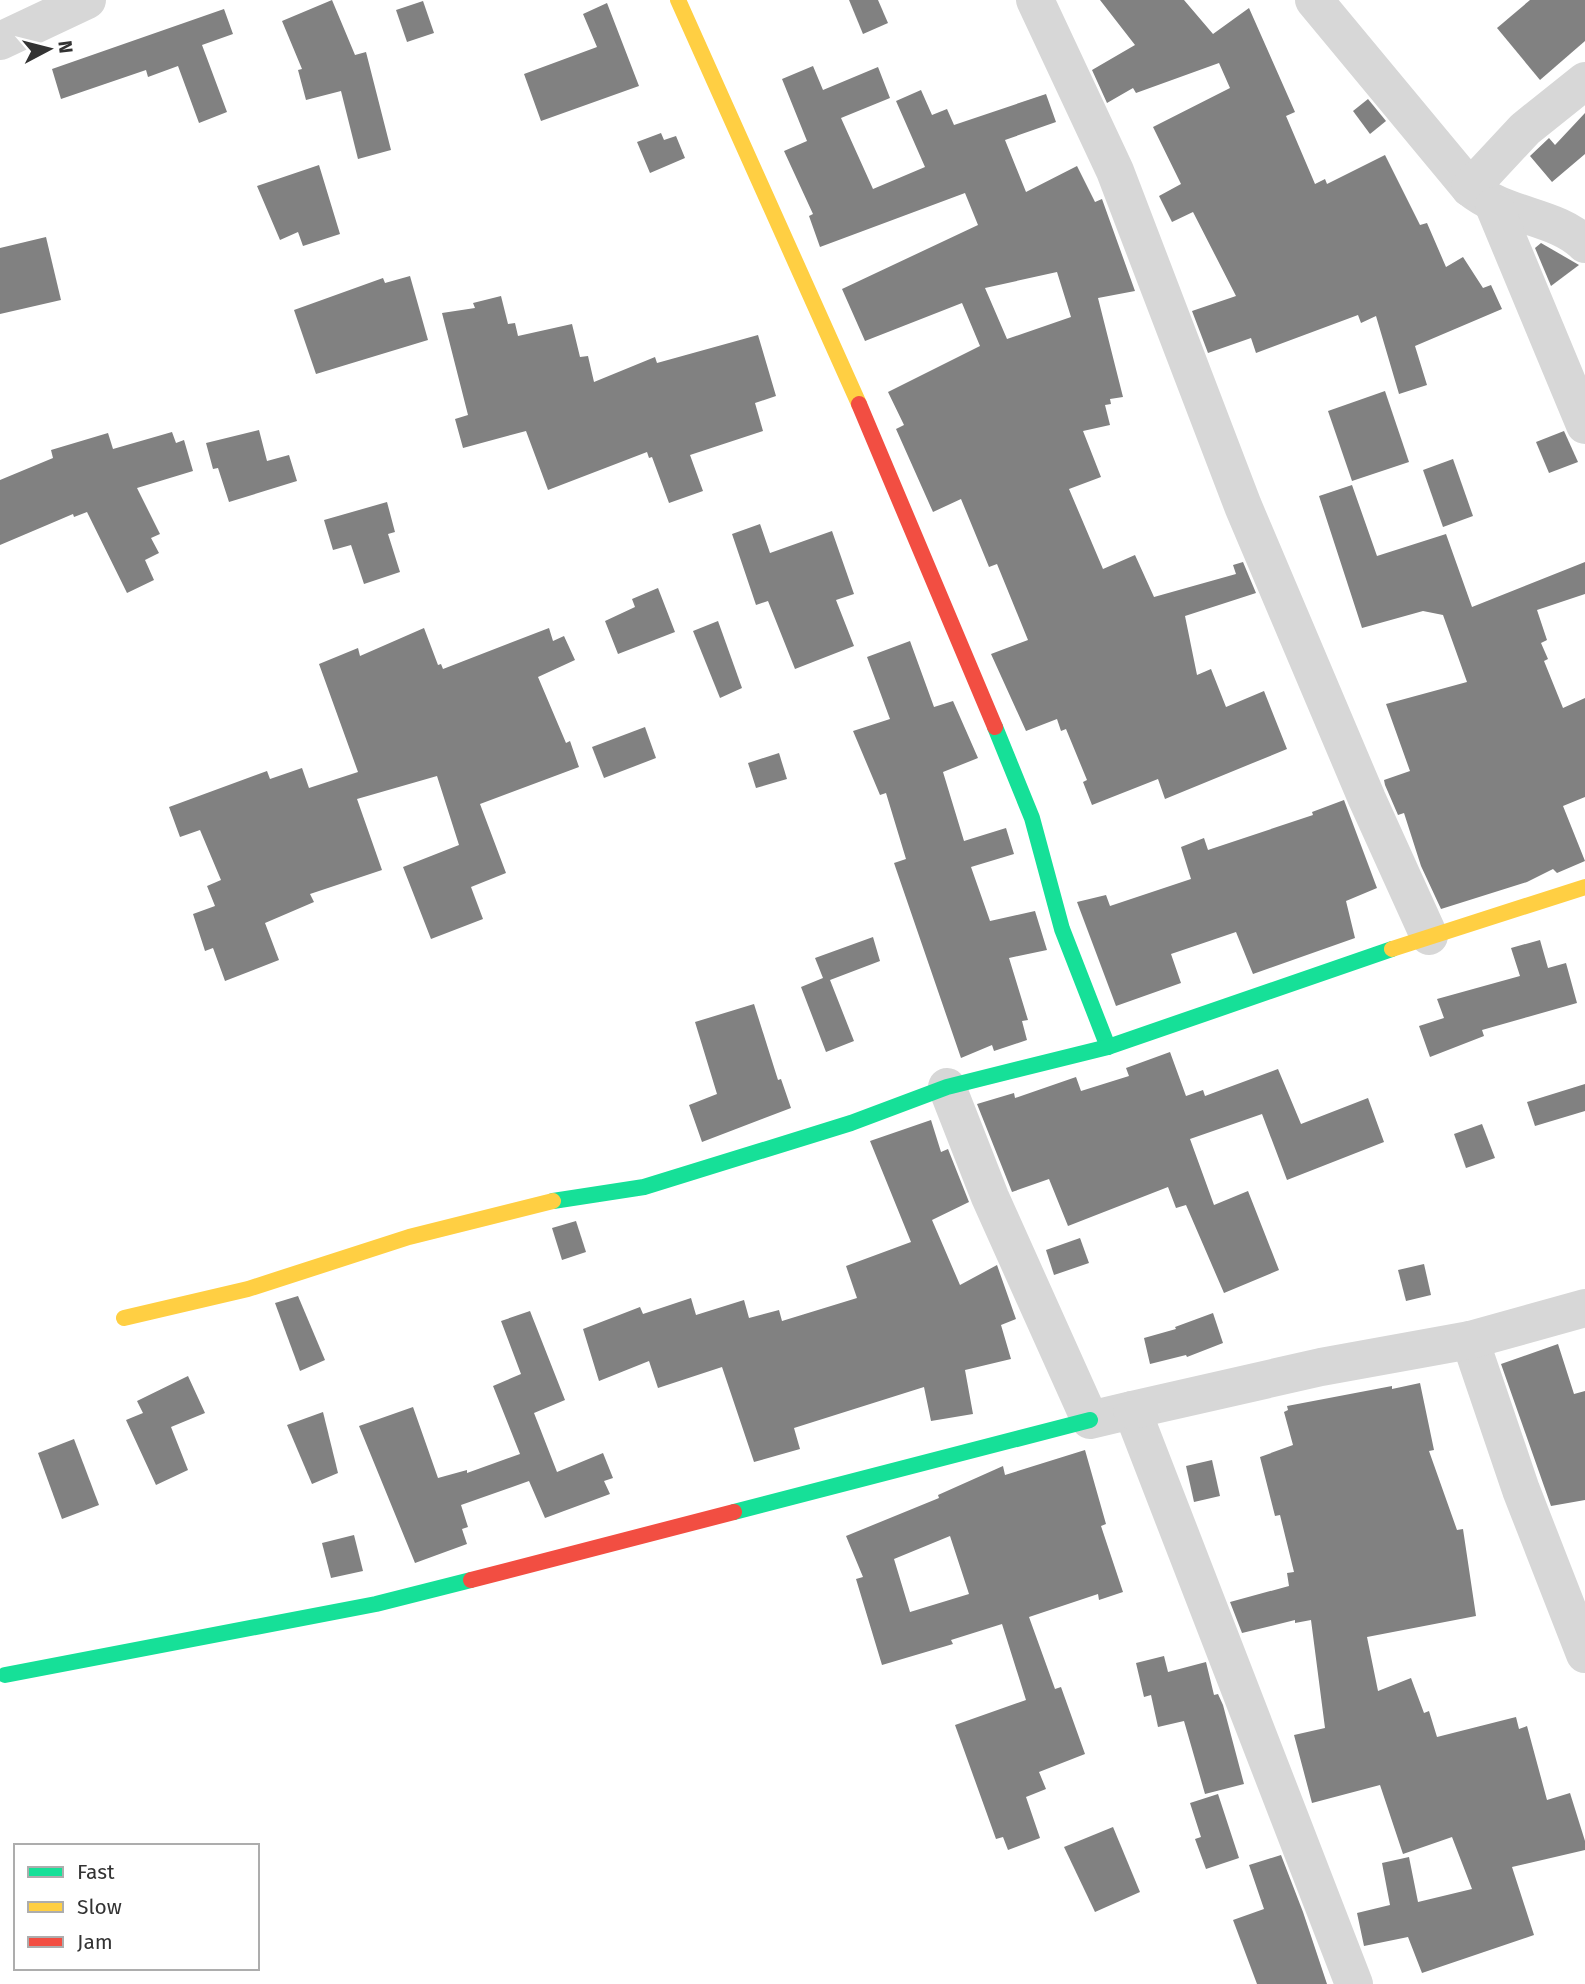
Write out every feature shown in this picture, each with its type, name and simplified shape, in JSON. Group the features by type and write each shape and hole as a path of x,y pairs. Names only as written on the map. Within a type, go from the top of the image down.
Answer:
{"street":[{"path":"0,41 87,0"},
{"path":"678,0 762,182 908,516 1032,818 1062,929 1108,1047"},
{"path":"1035,0 1115,171 1243,506 1367,799 1429,936"},
{"path":"1314,0 1482,197 1585,425"},
{"path":"1482,197 1525,130 1585,81"},
{"path":"1482,197 1573,232 1585,244"},
{"path":"124,1318 248,1289 396,1241 531,1205 644,1187 851,1123 947,1087 1108,1047 1429,936 1585,887"},
{"path":"947,1087 990,1197 1090,1420"},
{"path":"5,1675 376,1604 1090,1420 1321,1367 1470,1340 1585,1308"},
{"path":"1470,1340 1521,1490 1585,1654"},
{"path":"1132,1410 1354,1984"}],"building":[{"path":"332,0 355,55 366,52 391,150 358,159 341,91 306,100 298,70 302,69 282,21"},
{"path":"849,0 878,0 888,23 863,34"},
{"path":"1100,0 1184,0 1213,34 1249,8 1295,112 1286,116 1315,184 1325,179 1327,184 1385,155 1420,225 1427,223 1446,267 1463,257 1483,288 1491,285 1502,309 1415,346 1427,385 1399,394 1376,316 1361,323 1358,315 1256,353 1251,338 1208,353 1192,311 1236,296 1193,212 1172,222 1159,196 1181,184 1153,127 1230,88 1219,63 1136,93 1133,88 1107,103 1092,70 1135,45"},
{"path":"1530,0 1585,0 1585,41 1540,80 1497,28"},
{"path":"423,1 434,33 407,42 396,10"},
{"path":"607,3 639,86 541,121 524,74 597,47 583,14"},
{"path":"224,9 233,34 202,45 227,112 199,123 178,66 148,77 146,70 61,99 52,69"},
{"path":"813,66 823,90 878,67 890,98 841,118 873,189 925,167 896,101 921,90 932,115 947,109 954,125 1046,94 1056,122 1005,140 1026,192 1077,166 1095,202 1102,199 1135,291 1098,298 1123,397 1110,399 1111,404 1105,405 1110,425 1083,431 1101,477 1069,489 1103,569 1135,555 1154,597 1236,574 1233,565 1243,562 1256,593 1185,616 1197,675 1211,669 1226,707 1264,691 1287,749 1165,799 1158,779 1092,805 1083,782 1087,780 1066,729 1061,731 1057,719 1026,731 991,654 1028,640 997,564 989,567 961,499 933,512 896,429 904,425 888,392 980,346 962,303 865,341 842,289 978,225 965,193 820,247 809,216 813,214 784,151 807,141 782,79","holes":["1057,272 1071,317 1007,339 985,288"]},
{"path":"1368,99 1386,121 1370,134 1353,111"},
{"path":"1585,113 1585,154 1552,182 1530,156 1549,138 1555,145"},
{"path":"661,133 664,140 676,136 685,158 650,173 637,142"},
{"path":"319,165 340,234 303,246 298,232 280,240 257,186"},
{"path":"46,237 61,300 0,314 0,248"},
{"path":"1541,243 1579,265 1551,286 1535,248"},
{"path":"410,276 428,340 316,374 294,310 383,278 385,283"},
{"path":"501,296 508,324 515,323 518,336 572,324 580,357 588,356 594,382 655,357 657,363 758,335 776,396 755,403 763,431 690,455 703,491 669,503 652,457 649,458 647,452 548,490 526,431 463,448 455,419 468,415 442,313 475,308 473,303"},
{"path":"1385,391 1409,462 1352,481 1328,411"},
{"path":"259,430 267,461 289,455 297,481 229,502 218,468 213,469 206,443"},
{"path":"1564,431 1578,462 1549,473 1536,442"},
{"path":"172,432 176,443 184,440 193,471 137,488 160,534 151,538 159,553 145,560 154,580 127,593 87,512 74,517 73,514 0,545 0,480 53,458 51,450 108,433 113,449"},
{"path":"1453,459 1473,516 1443,527 1423,470"},
{"path":"1352,485 1377,556 1446,534 1472,607 1585,562 1585,594 1537,610 1547,640 1541,643 1548,659 1544,661 1563,708 1585,698 1585,797 1563,806 1585,861 1557,873 1553,869 1527,882 1441,909 1421,866 1404,813 1398,815 1385,785 1384,780 1410,771 1386,704 1467,682 1443,615 1423,611 1362,628 1319,496"},
{"path":"387,502 395,532 388,534 400,572 364,584 351,545 333,550 324,520"},
{"path":"760,524 770,553 832,531 854,594 836,600 854,646 795,669 768,601 756,605 732,534"},
{"path":"658,588 675,632 618,654 605,621 635,607 632,599"},
{"path":"718,621 742,688 720,698 693,631"},
{"path":"424,628 438,665 441,664 443,669 549,628 553,641 564,636 575,660 538,677 566,743 570,741 579,767 480,804 506,873 471,887 483,919 431,939 403,867 459,845 437,776 357,799 382,870 310,894 314,902 265,923 279,960 225,981 213,948 205,951 193,914 215,906 207,886 221,880 200,830 180,837 169,807 267,771 270,779 302,768 309,788 358,772 319,664 358,648 360,656"},
{"path":"910,641 934,707 953,701 978,758 943,772 964,841 1006,828 1014,854 971,867 990,921 1035,911 1047,950 1009,958 1028,1020 1022,1021 1027,1040 994,1051 992,1045 961,1058 894,863 906,859 886,793 880,795 853,731 890,719 867,657"},
{"path":"645,727 656,758 604,778 592,747"},
{"path":"779,753 787,779 756,788 748,763"},
{"path":"1344,800 1377,888 1346,901 1355,938 1253,974 1236,932 1171,954 1181,983 1116,1006 1077,902 1106,895 1110,906 1191,879 1181,847 1204,838 1208,850 1313,815 1312,812"},
{"path":"873,937 880,961 830,980 854,1041 826,1052 801,987 823,978 815,958"},
{"path":"1540,940 1548,968 1566,963 1577,1003 1482,1030 1484,1036 1430,1057 1419,1026 1444,1018 1437,999 1520,976 1511,948"},
{"path":"754,1004 778,1080 781,1079 791,1108 702,1142 689,1105 717,1094 695,1022"},
{"path":"1170,1052 1186,1096 1203,1090 1205,1096 1278,1069 1301,1124 1368,1098 1384,1142 1287,1180 1262,1114 1190,1139 1214,1205 1248,1191 1279,1270 1224,1293 1186,1205 1176,1208 1168,1187 1068,1226 1049,1179 1012,1192 977,1104 1014,1093 1015,1098 1076,1077 1081,1091 1129,1076 1126,1068"},
{"path":"1585,1084 1585,1111 1535,1126 1527,1102"},
{"path":"931,1120 941,1152 948,1149 969,1202 932,1220 960,1285 997,1265 1016,1319 1001,1325 1011,1359 965,1370 973,1414 931,1421 924,1387 794,1428 800,1449 754,1462 722,1367 658,1388 649,1361 599,1381 583,1329 640,1307 643,1314 691,1298 696,1315 744,1300 749,1318 779,1310 782,1321 857,1298 846,1266 911,1242 870,1141"},
{"path":"1482,1124 1495,1158 1466,1168 1454,1134"},
{"path":"576,1221 586,1252 562,1260 552,1228"},
{"path":"1080,1238 1089,1263 1054,1275 1046,1250"},
{"path":"1424,1264 1431,1295 1406,1301 1398,1270"},
{"path":"298,1296 325,1360 300,1371 275,1303"},
{"path":"530,1311 565,1400 534,1413 557,1472 603,1453 613,1478 604,1481 610,1494 545,1518 529,1481 461,1505 468,1527 462,1529 467,1544 415,1563 359,1426 413,1407 438,1478 467,1470 467,1473 520,1454 493,1386 521,1374 501,1321"},
{"path":"1213,1313 1223,1343 1187,1357 1186,1355 1150,1364 1144,1338 1176,1329 1175,1327"},
{"path":"1558,1344 1574,1394 1585,1391 1585,1500 1551,1506 1501,1364"},
{"path":"188,1376 205,1413 171,1427 188,1470 156,1485 126,1420 143,1413 137,1401"},
{"path":"1420,1383 1434,1450 1429,1451 1457,1530 1463,1529 1476,1616 1367,1637 1378,1691 1411,1678 1424,1713 1429,1711 1437,1737 1516,1717 1519,1729 1527,1726 1547,1800 1570,1793 1585,1841 1585,1850 1512,1867 1534,1935 1422,1973 1408,1937 1364,1946 1357,1913 1390,1905 1382,1863 1409,1857 1418,1902 1472,1889 1452,1837 1403,1854 1380,1785 1312,1803 1294,1735 1325,1728 1311,1620 1295,1623 1295,1620 1242,1633 1230,1602 1289,1586 1287,1573 1294,1572 1280,1515 1275,1516 1260,1457 1293,1445 1284,1412 1288,1410 1287,1406"},
{"path":"323,1412 338,1473 312,1484 287,1425"},
{"path":"74,1439 99,1505 62,1519 38,1453"},
{"path":"1085,1450 1106,1524 1101,1526 1123,1592 1099,1600 1098,1594 1029,1617 1055,1689 1061,1687 1085,1754 1039,1772 1046,1789 1026,1797 1040,1838 1008,1850 1003,1837 996,1839 955,1725 1026,1700 1002,1624 951,1640 953,1644 882,1665 856,1579 863,1577 846,1536 939,1498 938,1495 1003,1466 1005,1475","holes":["950,1536 969,1594 910,1612 894,1559"]},
{"path":"1212,1460 1220,1496 1194,1502 1186,1466"},
{"path":"354,1535 363,1571 331,1578 322,1543"},
{"path":"1164,1656 1168,1672 1206,1662 1214,1695 1218,1694 1223,1705 1244,1784 1205,1794 1184,1721 1158,1727 1151,1695 1144,1697 1136,1663"},
{"path":"1218,1794 1239,1858 1206,1869 1195,1839 1201,1837 1190,1803"},
{"path":"1113,1827 1140,1892 1095,1912 1064,1847"},
{"path":"1281,1855 1327,1984 1257,1984 1233,1920 1264,1909 1249,1865"}],"traffic: fast":[{"path":"995,727 1032,818 1062,929 1108,1047"},
{"path":"553,1201 644,1187 851,1123 947,1087 1108,1047 1392,949"},
{"path":"734,1512 1090,1420"},
{"path":"5,1675 376,1604 471,1580"}],"traffic: slow":[{"path":"678,0 859,404"},
{"path":"1392,949 1585,887"},
{"path":"124,1318 248,1289 409,1237 553,1201"}],"traffic: jam":[{"path":"859,404 995,727"},
{"path":"471,1580 734,1512"}]}
